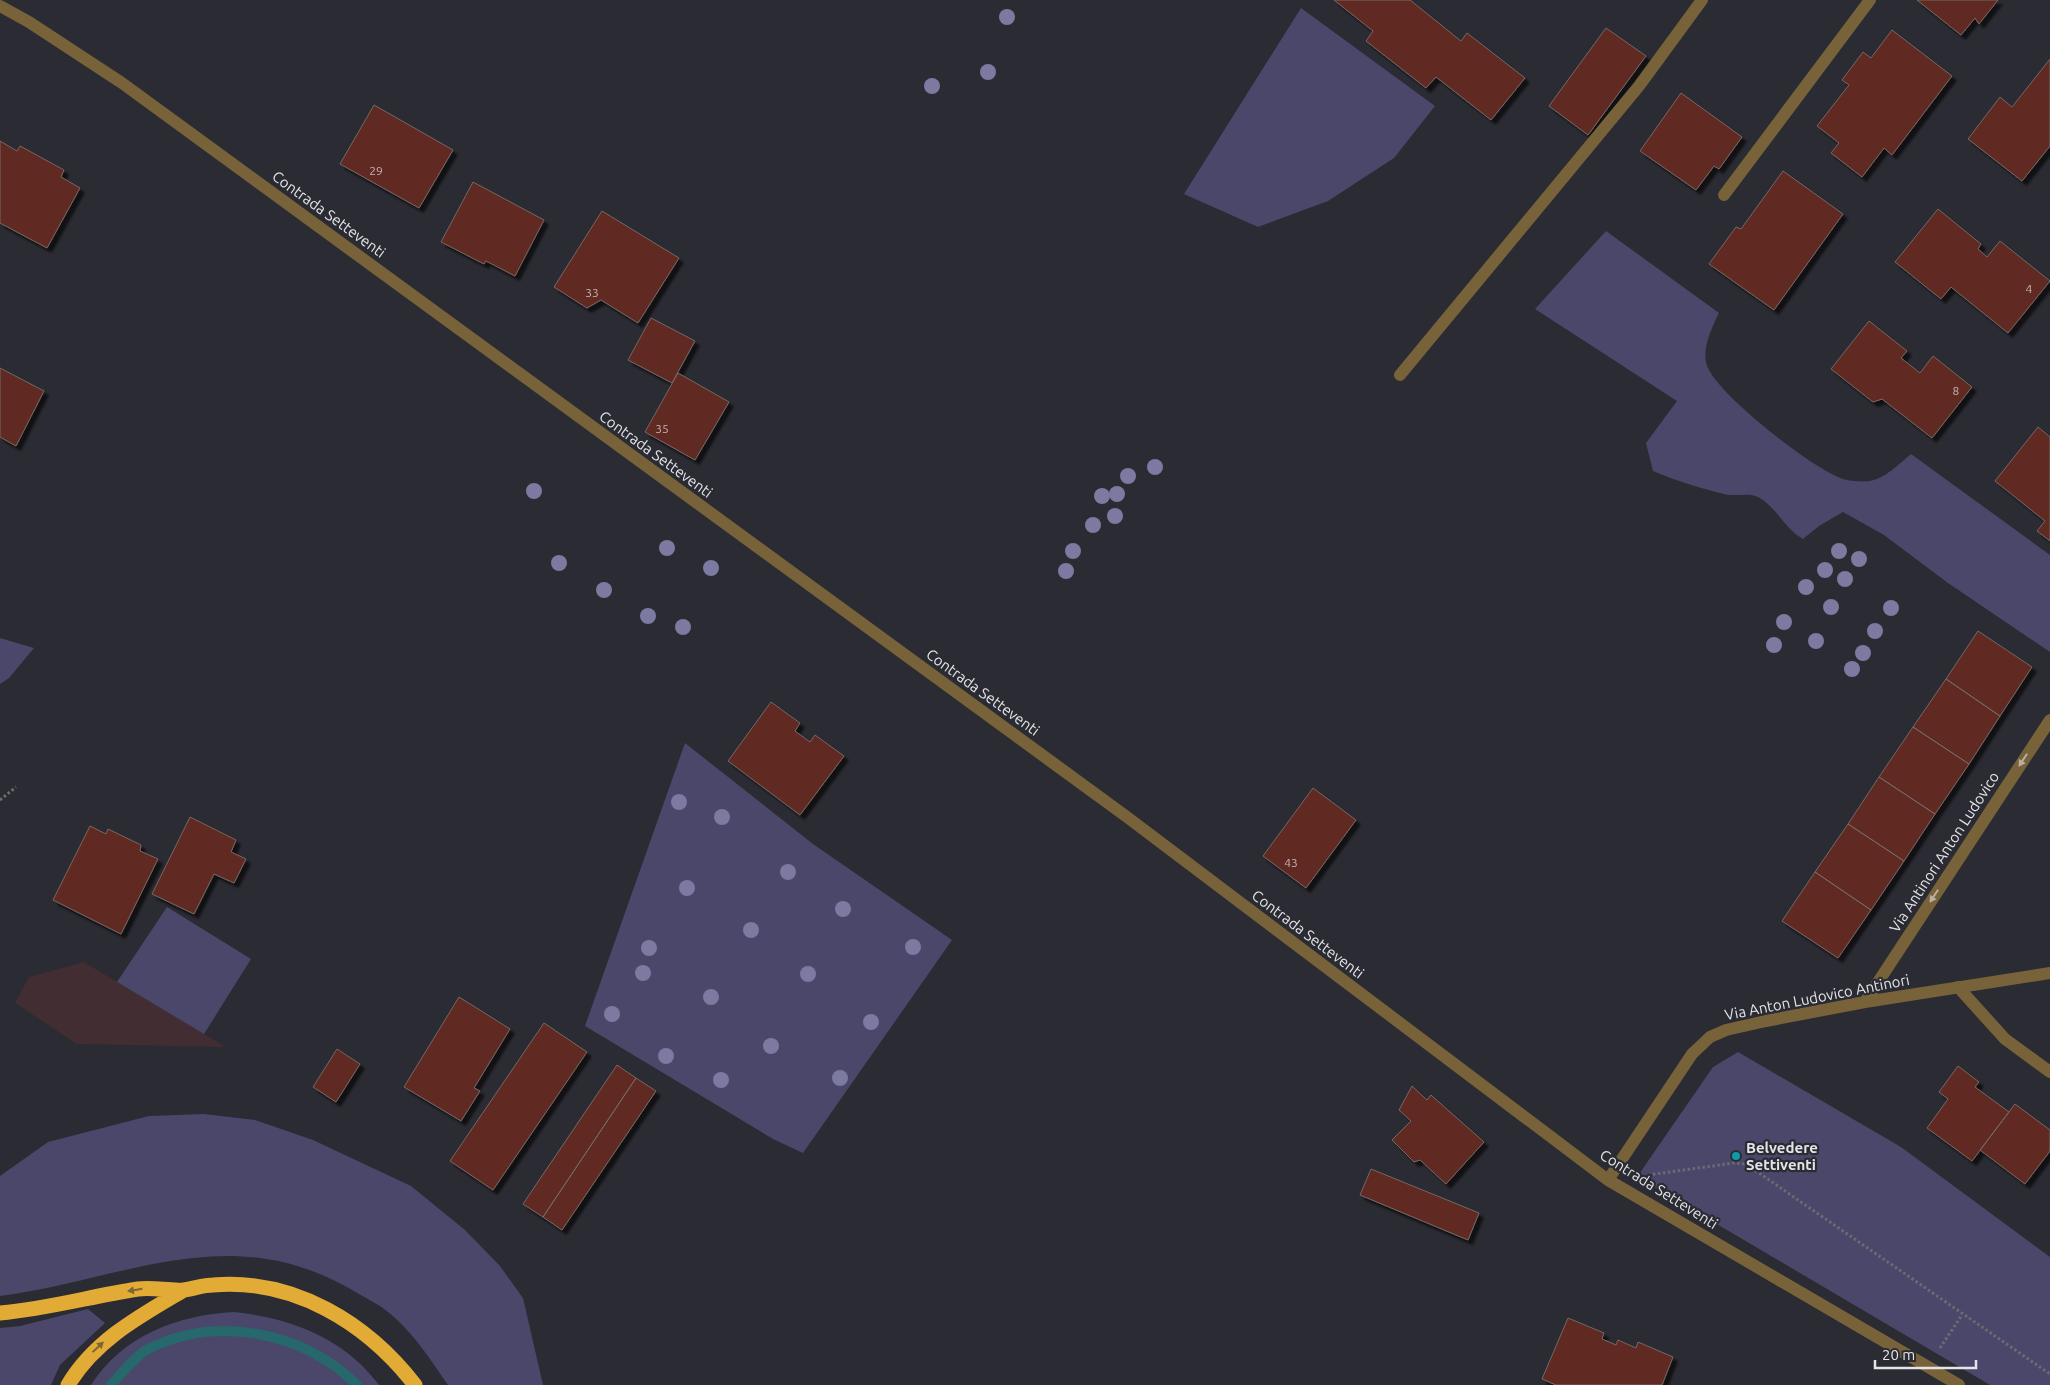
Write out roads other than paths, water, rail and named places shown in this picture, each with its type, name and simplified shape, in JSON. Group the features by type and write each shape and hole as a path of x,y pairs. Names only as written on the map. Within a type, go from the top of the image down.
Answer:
{"highway":[{"path":"0,1313 64,1304 140,1289 184,1290 214,1285 241,1285 270,1289 303,1298 335,1312 363,1331 394,1360 415,1385"},
{"path":"68,1385 89,1356 110,1336 184,1290"}],"street":[{"path":"1400,375 1639,86 1702,0"},
{"path":"1724,195 1870,0"},
{"name":"Contrada Setteventi","path":"0,6 30,22 122,83 1127,818 1608,1180 1959,1385"},
{"name":"Via Antinori Anton Ludovico","path":"1864,1002 2050,720"},
{"name":"Via Anton Ludovico Antinori","path":"1608,1180 1692,1054 1710,1037 1742,1026 1864,1002 2050,973"},
{"path":"1958,987 2005,1039 2050,1072"}],"waterway":[{"path":"111,1385 134,1360 150,1348 176,1338 204,1332 231,1331 259,1334 286,1341 312,1352 336,1367 357,1385"}],"place":[{"name":"Belvedere Settiventi","path":"1736,1156"}]}
